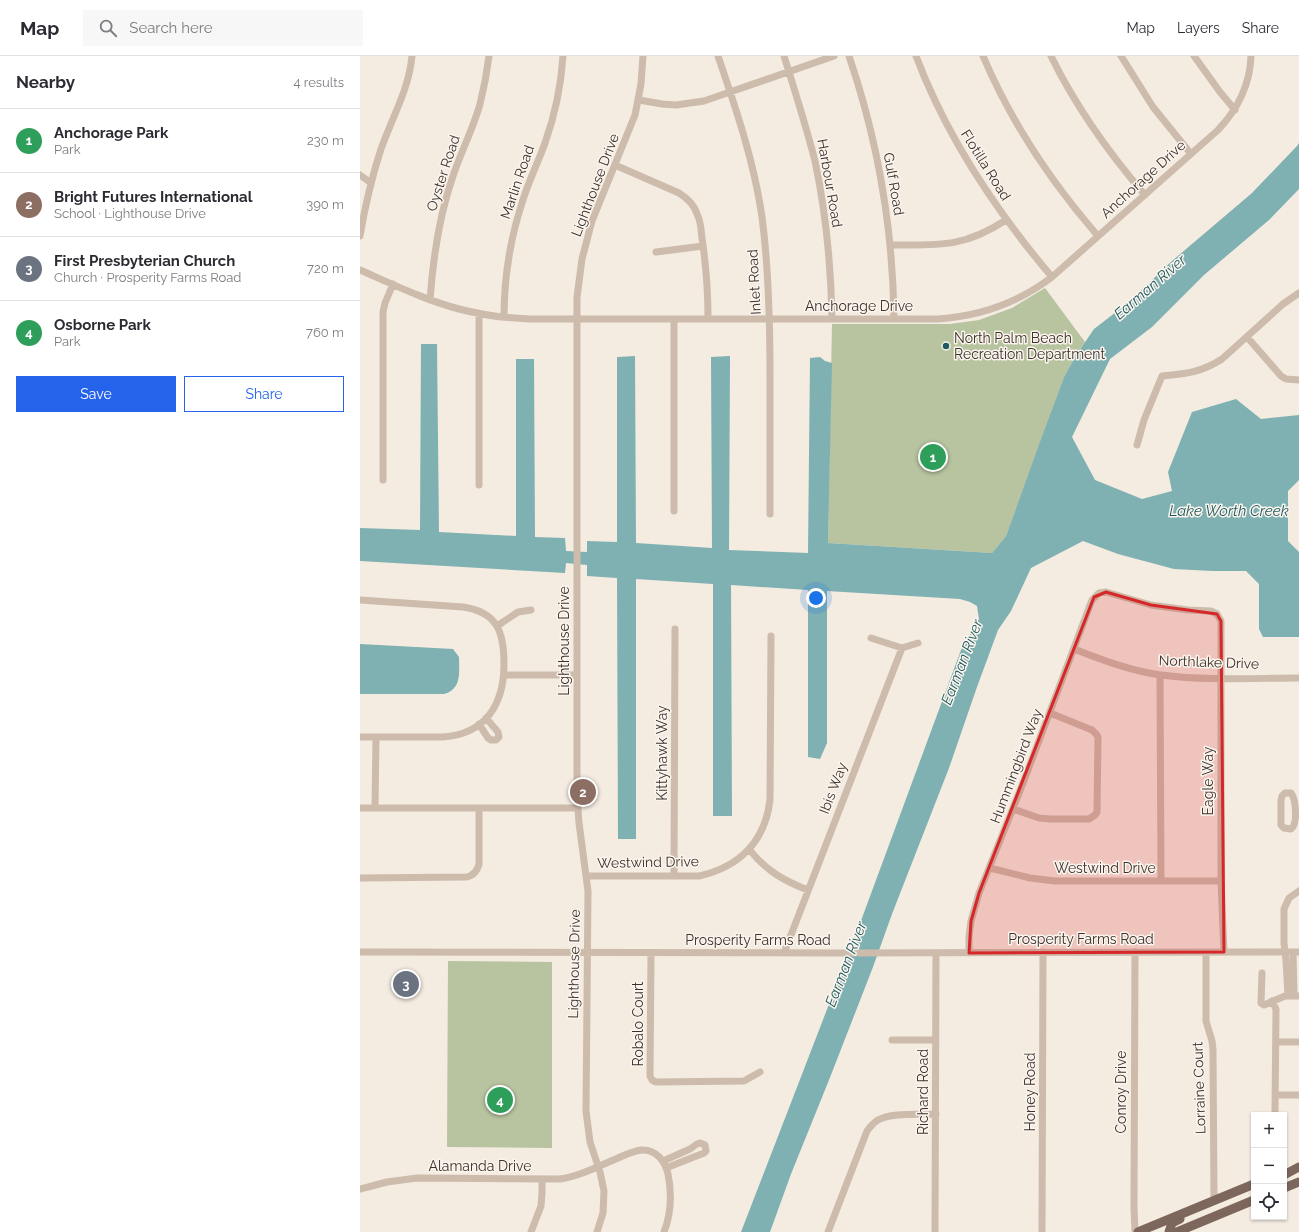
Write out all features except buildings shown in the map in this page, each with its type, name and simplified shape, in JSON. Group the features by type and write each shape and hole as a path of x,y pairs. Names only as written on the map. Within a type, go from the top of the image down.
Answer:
{"main road":[{"path":"1287,1170 1299,1166"},
{"path":"1287,1173 1299,1166"},
{"path":"1287,1187 1299,1182"},
{"path":"1137,1232 1251,1185"},
{"path":"1238,1207 1251,1198"},
{"path":"1169,1232 1170,1226 1174,1222 1207,1208 1217,1199"},
{"path":"1177,1232 1251,1201"}],"street":[{"path":"360,236 371,183 385,138 405,89 412,56"},
{"name":"Oyster Road","path":"430,300 440,223 452,178 480,105 485,85 489,56"},
{"name":"Marlin Road","path":"504,318 505,286 511,243 522,201 551,124 560,86 563,56"},
{"name":"Lighthouse Drive","path":"597,1232 603,1213 605,1198 603,1183 590,1142 586,1111 588,910 586,876 577,808 576,319 579,278 587,240 599,203 630,130 639,100 643,56"},
{"name":"Inlet Road","path":"718,56 749,155 762,215 768,272 770,319 770,514"},
{"name":"Harbour Road","path":"784,56 808,133 821,196 829,259 832,319"},
{"path":"639,100 662,104 690,104 718,98 730,92 834,56"},
{"name":"Gulf Road","path":"849,56 867,114 884,194 890,245 894,319"},
{"name":"Flotilla Road","path":"916,56 932,95 956,142 989,197 1025,246 1052,277"},
{"path":"983,56 1000,93 1030,146 1066,196 1098,236"},
{"path":"1051,56 1075,100 1090,123 1122,168 1145,195"},
{"path":"1121,56 1153,107 1191,154"},
{"path":"1194,56 1235,110"},
{"name":"Anchorage Drive","path":"360,270 430,300 479,314 504,318 894,319 953,318 983,312 998,308 1026,295 1052,277 1218,130 1235,110 1242,95 1250,71 1251,56"},
{"path":"615,165 679,193 692,204 698,216 703,246 708,319"},
{"path":"360,175 371,183"},
{"path":"890,245 933,245 960,242 981,235 1006,220"},
{"path":"656,252 703,246"},
{"path":"384,480 383,312 393,284"},
{"path":"1137,445 1138,438 1162,376 1186,374 1207,368 1222,358 1247,337 1283,304 1299,294"},
{"path":"479,314 479,485"},
{"path":"674,319 674,511"},
{"path":"1247,337 1281,376 1287,380 1299,380"},
{"name":"Eagle Way","path":"1099,593 1106,592 1169,608 1214,612 1222,621 1221,881 1224,952"},
{"name":"Hummingbird Way","path":"969,952 971,921 979,893 1013,809 1092,600 1099,593"},
{"path":"360,600 471,608 484,613 497,626 504,647 504,675 498,701 486,718 479,724 464,733 447,736 360,737"},
{"path":"497,626 518,612 531,610"},
{"name":"Kittyhawk Way","path":"674,876 675,629"},
{"name":"Westwind Drive","path":"586,876 699,876 720,870 734,862 749,849 763,827 770,800 771,636"},
{"path":"871,638 902,648 918,643"},
{"name":"Ibis Way","path":"784,953 902,648"},
{"name":"Northlake Drive","path":"1074,649 1120,666 1160,675 1198,678 1299,678"},
{"path":"504,675 577,675"},
{"path":"1160,675 1161,881"},
{"path":"1013,809 1028,815 1051,819 1089,819 1097,812 1098,738 1092,730 1050,713"},
{"path":"479,724 488,738 491,740 496,740 499,738 498,732 486,718"},
{"path":"375,808 376,737"},
{"path":"1285,793 1291,793 1293,796 1297,819 1294,827 1291,829 1281,826 1281,800 1285,793"},
{"path":"360,808 577,808"},
{"path":"360,878 466,877 473,875 479,864 479,808"},
{"path":"749,849 770,871 791,884 808,890"},
{"name":"Westwind Drive","path":"990,868 1030,878 1045,880 1221,881"},
{"path":"1262,973 1261,1003 1264,1005 1272,1001 1294,996 1292,952 1284,943 1284,909 1289,898 1299,891"},
{"name":"Prosperity Farms Road","path":"360,952 1292,952"},
{"name":"Honey Road","path":"1042,1232 1043,952"},
{"name":"Conroy Drive","path":"1134,952 1134,1207 1137,1232"},
{"name":"Lorraine Court","path":"1206,952 1206,1021 1213,1050 1217,1199"},
{"name":"Robalo Court","path":"651,953 650,1076 652,1080 656,1082 744,1081 760,1072"},
{"name":"Richard Road","path":"935,1232 936,953"},
{"path":"1272,1001 1276,1009 1275,1112"},
{"path":"892,1040 936,1040"},
{"path":"1276,1042 1299,1042"},
{"path":"1275,1095 1299,1095"},
{"path":"828,1232 867,1131 873,1123 888,1115 936,1114"},
{"path":"664,1232 667,1225 670,1191 666,1168 663,1161 690,1149 697,1144 700,1143 705,1145 706,1151 704,1153 666,1168"},
{"name":"Alamanda Drive","path":"360,1189 387,1182 417,1178 569,1178 641,1150 653,1152 663,1161"},
{"path":"531,1232 541,1206 542,1179"}],"highlighted area":[{"path":"1106,592 1151,605 1217,614 1221,621 1224,952 969,953 971,921 979,893 1094,597"}],"green space":[{"path":"1045,288 1085,342 1064,377 1006,536 992,553 828,543 832,324 950,324 979,320 1012,308"},
{"path":"448,961 552,962 552,1148 447,1147"}],"water":[{"name":"Lake Worth Creek","path":"1299,143 1299,189 1269,220 1204,275 1152,327 1110,359 1072,437 1095,480 1142,499 1172,491 1168,472 1192,412 1236,399 1261,419 1299,415 1299,480 1288,491 1288,541 1299,552 1299,637 1263,637 1259,629 1259,584 1246,571 1174,569 1118,554 1083,541 1031,568 1011,611 998,630 949,768 873,967 791,1174 770,1232 741,1232 855,937 961,650 979,619 977,606 960,599 827,591 827,743 820,759 808,757 808,590 731,585 732,816 713,816 713,584 636,579 636,839 618,839 617,578 587,576 587,565 566,563 565,573 360,561 360,528 420,530 421,344 437,344 439,532 516,536 516,359 534,359 535,537 565,538 566,551 587,552 587,541 617,542 617,357 635,356 636,543 712,548 711,357 730,356 729,550 808,553 810,358 820,357 825,361 832,363 828,543 992,553 1006,536 1064,377 1075,357 1094,329 1129,302 1172,261 1252,193"},
{"path":"360,644 453,649 459,657 459,674 457,684 450,692 444,694 360,694"}],"place":[{"name":"North Palm Beach Recreation Department","path":"946,346"},
{"name":"Anchorage Park","path":"933,457"},
{"name":"Bright Futures International","path":"583,792"},
{"name":"First Presbyterian Church","path":"406,984"},
{"name":"Osborne Park","path":"500,1100"}],"water label":[{"name":"Earman River","path":"1150,287"},
{"name":"Earman River","path":"962,662"},
{"name":"Earman River","path":"846,964"}]}
